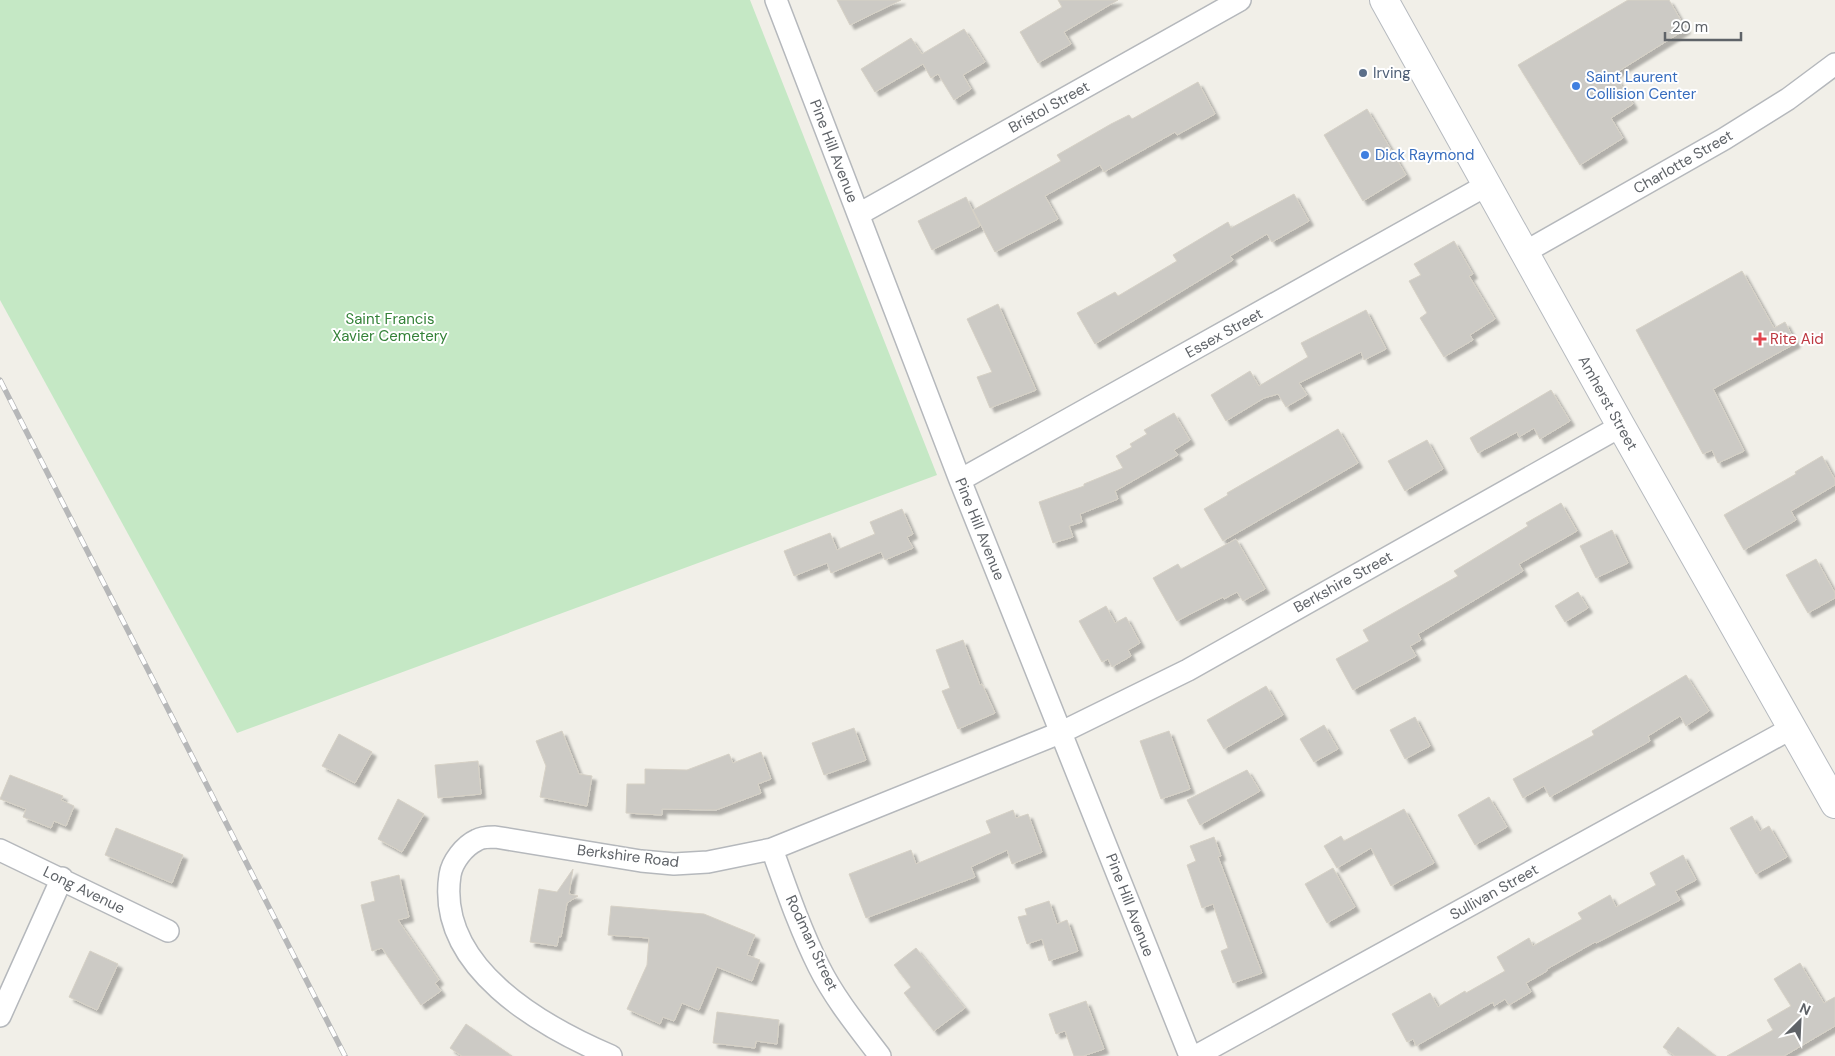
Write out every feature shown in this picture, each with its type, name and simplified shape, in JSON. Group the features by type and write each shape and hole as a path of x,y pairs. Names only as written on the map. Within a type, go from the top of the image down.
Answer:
{"main road":[{"name":"Amherst Street","path":"1384,0 1621,426 1835,804"}],"street":[{"name":"Pine Hill Avenue","path":"776,0 960,480 1190,1056"},
{"name":"Bristol Street","path":"859,214 1240,0"},
{"name":"Charlotte Street","path":"1525,252 1724,139 1788,99 1835,64"},
{"name":"Essex Street","path":"960,480 1487,185"},
{"name":"Berkshire Street","path":"1062,732 1188,670 1621,426"},
{"name":"Sullivan Street","path":"1196,1056 1792,728"},
{"name":"Berkshire Road","path":"611,1056 549,1026 522,1009 499,990 479,967 462,941 452,914 448,888 452,868 463,851 477,839 495,837 641,861 674,864 708,862 772,849 1062,732"},
{"name":"Rodman Street","path":"772,849 794,909 819,967 841,1005 880,1056"},
{"name":"Long Avenue","path":"0,850 62,878 168,931"},
{"path":"0,1016 62,878"}],"green space":[{"name":"Saint Francis Xavier Cemetery","path":"0,0 750,0 937,475 237,733 0,300"}],"building":[{"path":"837,0 901,0 850,25"},
{"path":"1058,0 1118,0 1064,32 1071,44 1038,63 1020,32 1062,7"},
{"name":"Saint Laurent Collision Center","path":"1628,0 1669,0 1686,29 1614,74 1633,104 1611,118 1623,138 1580,165 1518,65"},
{"path":"964,29 985,62 963,75 971,89 954,100 938,74 931,78 923,64 875,92 861,69 911,38 922,54"},
{"path":"1198,82 1215,114 1177,135 1175,132 1104,172 1100,165 1045,196 1058,219 995,252 973,210 1061,161 1057,155 1111,124 1129,115 1132,119"},
{"name":"Dick Raymond","path":"1367,109 1406,175 1363,201 1324,135"},
{"path":"1294,194 1309,221 1272,242 1267,234 1230,256 1233,260 1095,344 1077,313 1115,292 1118,296 1177,261 1173,255 1228,222 1231,228"},
{"path":"966,197 980,226 932,250 918,221"},
{"path":"1454,241 1473,274 1469,276 1495,319 1470,335 1473,340 1444,357 1420,318 1427,313 1409,281 1421,275 1414,264"},
{"name":"Rite Aid","path":"1742,271 1774,328 1785,322 1796,343 1713,389 1744,451 1718,463 1712,450 1703,454 1636,330"},
{"path":"998,304 1036,390 990,408 977,377 992,372 967,319"},
{"path":"1366,310 1386,349 1364,360 1361,352 1299,383 1307,395 1286,407 1278,394 1264,398 1226,421 1211,395 1250,371 1259,386 1308,357 1301,343"},
{"path":"1551,390 1570,421 1540,439 1534,428 1519,437 1517,432 1478,453 1470,438"},
{"path":"1174,413 1190,440 1174,450 1178,455 1115,491 1118,499 1080,514 1082,522 1069,526 1073,537 1053,543 1039,502 1084,486 1084,484 1123,468 1116,456 1132,447 1130,444 1147,434 1144,430"},
{"path":"1338,429 1358,463 1223,541 1204,509 1228,495 1227,493"},
{"path":"1427,440 1443,469 1405,491 1388,461"},
{"path":"1822,456 1835,480 1835,485 1791,511 1796,520 1744,550 1724,515 1796,474 1795,472"},
{"path":"1561,503 1577,531 1519,564 1523,571 1418,634 1421,640 1410,646 1416,656 1353,690 1336,659 1369,641 1363,630 1458,576 1454,571 1528,526 1526,523"},
{"path":"902,509 913,534 907,537 913,548 885,560 881,552 831,573 827,563 794,576 784,551 830,533 837,550 875,534 870,522"},
{"path":"1612,530 1628,563 1596,578 1580,546"},
{"path":"1236,539 1265,589 1243,601 1237,592 1224,599 1223,597 1177,621 1153,578 1178,564 1181,569"},
{"path":"1816,559 1835,593 1835,598 1808,613 1786,575"},
{"path":"1578,592 1588,608 1565,622 1555,606"},
{"path":"1106,606 1115,623 1126,617 1140,643 1128,650 1131,656 1112,667 1108,659 1102,662 1079,621"},
{"path":"963,640 980,685 982,684 995,713 958,729 942,691 950,688 936,650"},
{"path":"1686,675 1709,711 1686,726 1680,716 1648,736 1650,741 1550,797 1544,786 1523,798 1513,779 1594,735 1592,731"},
{"path":"1266,686 1283,715 1224,749 1207,720"},
{"path":"1415,717 1430,746 1405,759 1390,730"},
{"path":"1324,725 1338,749 1314,762 1300,739"},
{"path":"854,728 866,760 824,775 812,743"},
{"path":"562,731 579,774 592,776 587,806 540,797 546,766 536,741"},
{"path":"1169,731 1190,789 1161,799 1140,741"},
{"path":"339,734 372,752 355,783 322,766"},
{"path":"761,752 771,779 758,784 761,793 716,810 662,809 662,815 626,813 627,784 645,784 645,769 687,770 729,754 733,763"},
{"path":"478,761 481,794 438,798 435,765"},
{"path":"1247,770 1260,791 1200,825 1187,800"},
{"path":"10,775 63,796 61,800 74,806 66,826 54,821 51,828 23,817 26,809 0,799"},
{"path":"1489,797 1507,827 1475,845 1458,815"},
{"path":"398,799 424,814 402,852 378,839"},
{"path":"1404,809 1434,863 1391,886 1371,848 1337,868 1324,846 1341,836 1344,841"},
{"path":"1013,810 1016,818 1028,814 1042,852 1012,864 1007,850 971,867 975,877 866,918 849,874 911,850 916,864 991,833 986,821"},
{"path":"1752,816 1760,831 1769,826 1787,857 1756,874 1730,828"},
{"path":"116,828 183,855 172,883 105,855"},
{"path":"1214,837 1221,856 1218,857 1262,973 1233,983 1221,951 1228,948 1213,904 1202,908 1187,865 1196,861 1190,846"},
{"path":"1683,855 1696,880 1675,891 1680,900 1595,942 1547,969 1547,971 1526,983 1531,992 1509,1005 1505,999 1494,1006 1493,1002 1416,1046 1413,1039 1407,1042 1392,1014 1430,993 1438,1007 1465,991 1466,993 1505,971 1497,957 1529,938 1533,946 1582,919 1578,913 1610,895 1616,907 1656,885 1650,873"},
{"path":"1333,868 1355,907 1327,923 1305,884"},
{"path":"573,869 569,894 578,896 567,903 561,937 559,936 557,946 530,942 539,889 557,892"},
{"path":"399,875 409,917 398,920 439,980 435,983 441,991 421,1005 382,948 372,951 361,905 375,901 371,882"},
{"path":"1049,901 1057,924 1067,920 1078,951 1049,961 1042,939 1027,944 1018,917 1027,915 1025,909"},
{"path":"611,906 704,914 755,935 747,955 760,960 752,981 717,967 699,1010 682,1003 674,1021 663,1017 660,1024 627,1009 647,965 649,938 608,935"},
{"path":"916,948 965,1008 934,1031 904,993 911,987 894,965"},
{"path":"90,951 118,964 97,1010 69,997"},
{"path":"1800,963 1824,1003 1835,997 1835,1026 1784,1056 1727,1056 1773,1030 1767,1020 1791,1006 1774,979"},
{"path":"1086,1001 1104,1049 1083,1056 1074,1056 1065,1031 1056,1034 1049,1014"},
{"path":"717,1012 779,1020 777,1044 756,1041 755,1048 713,1043"},
{"path":"466,1024 512,1056 462,1056 450,1048"},
{"path":"1678,1027 1716,1056 1675,1056 1663,1047"}],"railway":[{"path":"0,380 345,1056"}],"place":[{"name":"Irving","path":"1363,73"},
{"name":"Saint Laurent Collision Center","path":"1576,86"},
{"name":"Dick Raymond","path":"1365,155"},
{"name":"Rite Aid","path":"1760,339"}]}
